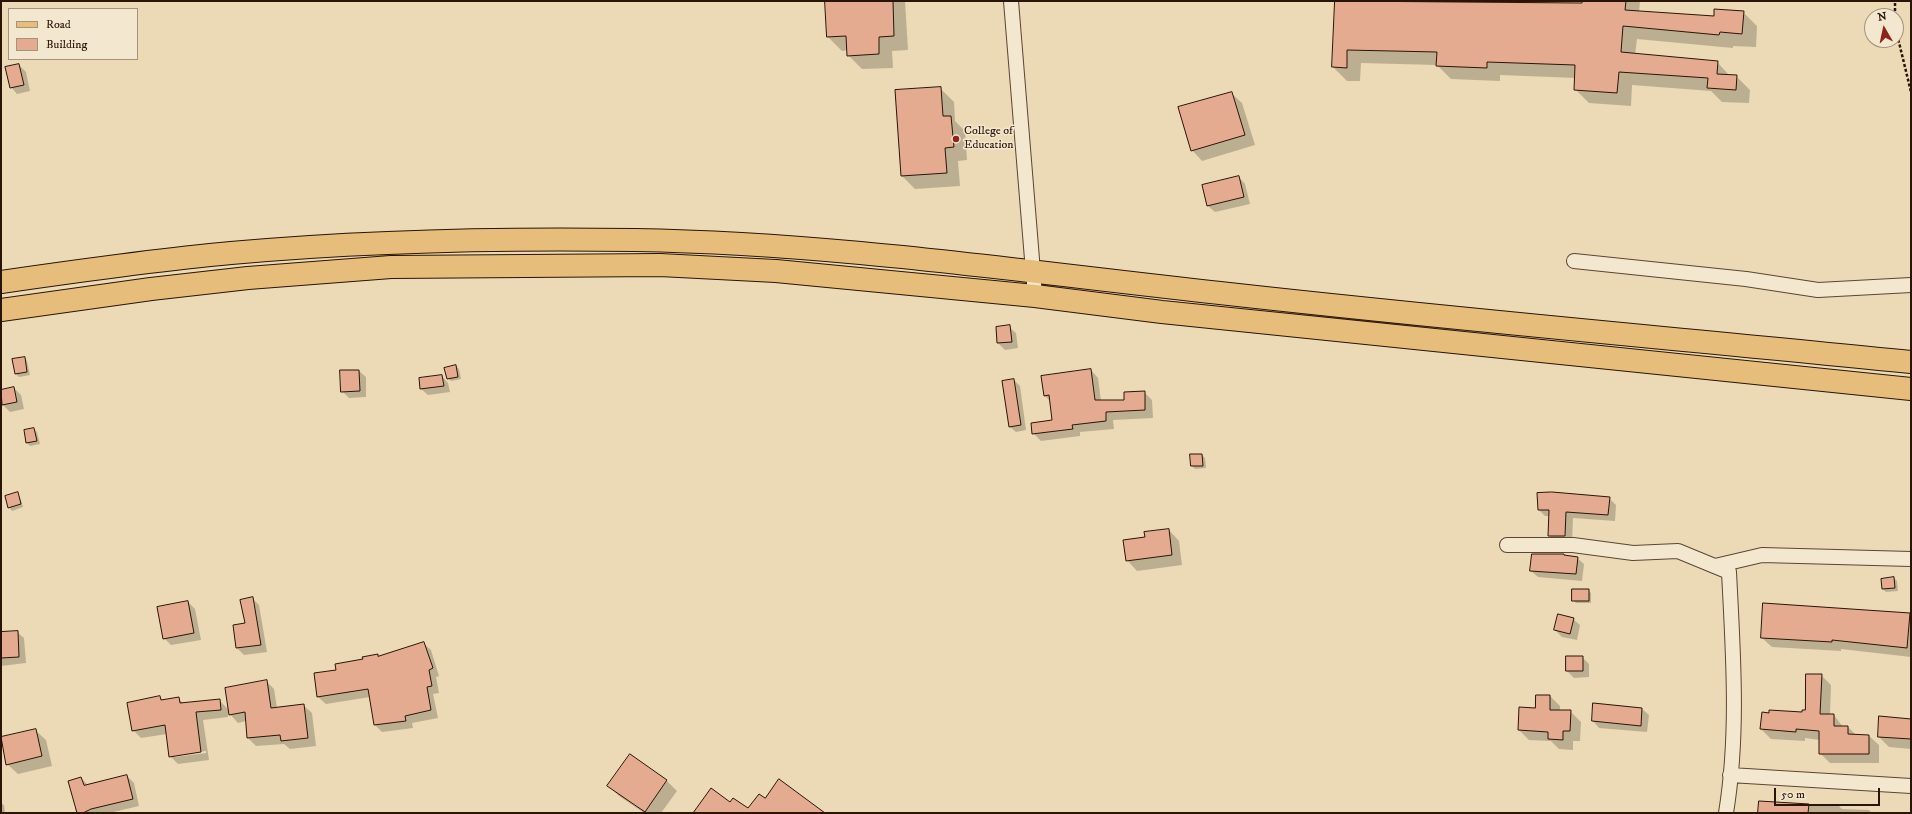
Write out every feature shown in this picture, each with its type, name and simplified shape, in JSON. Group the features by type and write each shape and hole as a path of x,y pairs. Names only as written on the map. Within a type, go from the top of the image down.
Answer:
{"main road":[{"path":"1,282 131,264 234,253 406,243 641,240 870,253 1032,270 1226,294 1911,362"},
{"path":"1,310 151,289 240,279 391,267 660,265 776,271 1035,296 1162,312 1911,389"}],"street":[{"path":"1011,1 1035,296"},
{"path":"1574,261 1746,279 1818,290 1911,285"},
{"path":"1507,545 1573,544 1633,553 1678,551 1729,572 1735,696 1726,813"},
{"path":"1715,566 1762,555 1911,559"},
{"path":"1730,775 1911,786"}],"path":[{"path":"1900,48 1911,92"}],"building":[{"path":"825,1 893,1 894,36 879,37 879,54 847,56 846,36 827,37"},
{"path":"1335,1 1582,3 1582,1 1626,1 1625,10 1714,16 1714,9 1744,11 1742,34 1720,32 1719,35 1623,26 1621,52 1718,61 1717,74 1737,75 1736,90 1707,88 1708,78 1619,72 1617,93 1574,90 1575,65 1487,62 1487,68 1436,66 1437,52 1347,50 1347,68 1332,67"},
{"path":"19,64 24,85 10,88 5,67"},
{"path":"941,87 943,116 951,116 954,147 945,148 947,173 901,176 895,90"},
{"path":"1232,92 1245,135 1191,151 1178,107"},
{"path":"1239,176 1244,197 1207,206 1202,185"},
{"path":"1010,325 1012,342 997,343 996,327"},
{"path":"25,357 27,372 15,374 12,359"},
{"path":"456,365 458,377 447,379 444,368"},
{"path":"1091,369 1095,400 1124,400 1124,392 1145,391 1145,410 1106,412 1106,421 1072,425 1073,429 1032,434 1031,423 1052,420 1049,395 1044,396 1041,376"},
{"path":"340,370 359,370 360,391 341,392"},
{"path":"442,375 444,386 420,389 419,378"},
{"path":"1014,379 1021,425 1009,427 1002,381"},
{"path":"14,387 17,402 2,405 1,390"},
{"path":"34,428 37,441 26,443 24,430"},
{"path":"1190,454 1202,454 1203,466 1191,466"},
{"path":"18,492 21,504 8,508 5,496"},
{"path":"1552,492 1610,497 1608,515 1566,512 1565,536 1548,536 1549,510 1538,510 1537,493"},
{"path":"1169,529 1172,555 1126,561 1123,540 1145,537 1144,532"},
{"path":"1532,554 1564,554 1578,557 1576,574 1530,571"},
{"path":"1894,577 1895,588 1882,589 1881,579"},
{"path":"1572,589 1589,589 1589,601 1572,601"},
{"path":"253,597 261,645 236,648 233,625 245,623 240,600"},
{"path":"188,601 194,633 163,639 157,607"},
{"path":"1763,603 1910,613 1907,648 1832,640 1832,642 1761,638"},
{"path":"1558,614 1574,618 1570,634 1554,630"},
{"path":"18,631 19,657 1,658 1,632"},
{"path":"424,642 433,668 429,670 432,686 427,687 431,710 405,716 406,721 374,725 368,689 317,697 314,673 336,670 335,664 363,659 362,657 378,654 378,656"},
{"path":"1566,656 1583,656 1583,671 1566,671"},
{"path":"1806,674 1822,674 1820,714 1834,714 1834,726 1848,726 1848,734 1869,735 1869,754 1819,754 1819,731 1796,729 1796,732 1760,729 1762,712 1769,713 1769,710 1802,712 1802,710 1805,710"},
{"path":"267,680 271,708 304,704 308,738 281,741 280,735 247,738 245,712 229,715 225,688"},
{"path":"1536,695 1550,695 1550,710 1571,710 1570,731 1563,731 1563,740 1548,739 1548,732 1518,730 1519,707 1535,708"},
{"path":"160,696 161,700 179,697 180,703 220,699 221,710 196,712 201,752 169,757 165,725 132,731 127,703"},
{"path":"1593,703 1642,708 1641,726 1592,721"},
{"path":"1879,716 1911,719 1911,739 1878,737"},
{"path":"36,729 42,756 6,765 1,737"},
{"path":"630,754 667,780 645,812 607,786"},
{"path":"127,775 133,799 91,809 83,813 77,813 68,781 81,777 84,785"},
{"path":"779,779 825,813 693,813 711,788 730,802 733,798 748,808 759,794 765,798"},
{"path":"1759,801 1809,804 1808,813 1758,813"}],"place":[{"name":"College of Education","path":"956,139"}]}
